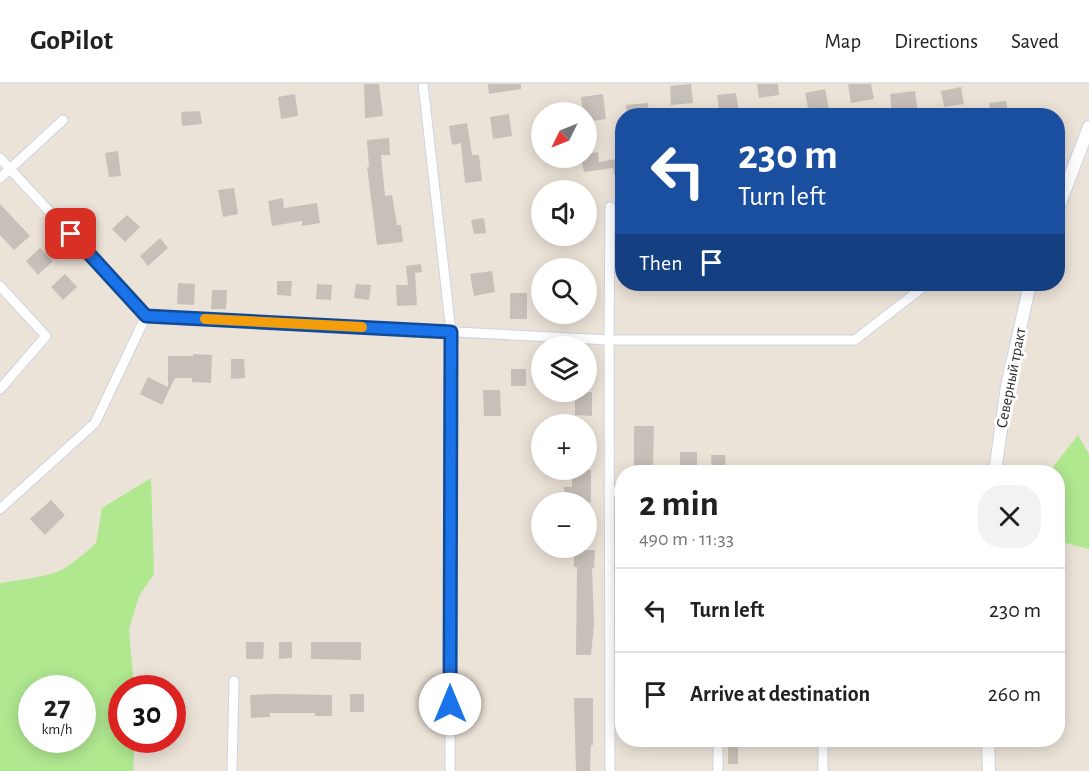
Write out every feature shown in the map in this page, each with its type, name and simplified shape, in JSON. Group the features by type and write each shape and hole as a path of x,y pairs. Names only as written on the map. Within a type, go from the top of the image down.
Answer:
{"main road":[{"path":"1065,190 1089,127"},
{"name":"Северный тракт","path":"996,465 1007,386 1028,291"},
{"path":"988,747 989,771"}],"street":[{"path":"423,84 451,332 450,771"},
{"path":"0,178 63,120"},
{"path":"0,158 146,316 609,340 855,340 918,291"},
{"path":"610,207 610,771"},
{"path":"0,286 46,336 0,389"},
{"path":"0,509 95,423 146,316"},
{"path":"609,492 615,492"},
{"path":"232,771 234,681"},
{"path":"718,747 718,771"},
{"path":"823,747 823,771"}],"green space":[{"path":"1078,435 1089,454 1089,549 1065,543 1065,465 1054,465"},
{"path":"151,478 154,574 139,596 129,629 133,675 108,675 108,753 134,753 133,771 0,771 0,583 57,572 73,563 96,543 102,508"}],"building":[{"path":"364,84 379,84 383,116 365,118"},
{"path":"488,84 521,84 521,89 489,94"},
{"path":"691,84 693,103 671,105 670,86"},
{"path":"757,84 778,84 779,95 759,98"},
{"path":"848,84 871,84 874,99 851,103"},
{"path":"961,87 964,104 944,107 941,91"},
{"path":"825,89 829,108 808,108 805,93"},
{"path":"915,91 917,108 891,108 890,94"},
{"path":"736,93 738,108 719,108 717,95"},
{"path":"295,94 298,116 281,119 278,97"},
{"path":"603,94 606,119 597,120 597,102 582,102 581,97"},
{"path":"1006,101 1007,108 990,108 989,103"},
{"path":"648,103 648,108 626,108 626,105"},
{"path":"200,111 202,124 182,126 181,112"},
{"path":"509,114 512,136 493,139 490,117"},
{"path":"467,123 472,155 479,155 482,181 465,183 461,143 452,145 449,126"},
{"path":"389,138 390,155 381,155 385,196 392,195 397,225 401,225 403,242 377,245 367,167 369,167 367,140"},
{"path":"118,151 121,176 109,177 105,153"},
{"path":"597,152 599,162 615,159 615,175 613,168 584,172 583,168 597,168"},
{"path":"234,188 238,214 223,217 218,190"},
{"path":"283,198 284,208 317,203 320,223 302,226 302,221 272,226 268,201"},
{"path":"0,204 30,236 14,250 0,235"},
{"path":"127,215 140,227 125,242 112,229"},
{"path":"484,218 486,233 474,234 471,220"},
{"path":"160,238 168,248 148,266 140,256"},
{"path":"40,248 53,261 38,275 26,261"},
{"path":"421,264 422,272 415,273 417,305 397,306 396,285 408,285 406,266"},
{"path":"492,271 495,292 474,296 470,274"},
{"path":"65,274 77,287 63,300 51,287"},
{"path":"277,281 292,281 291,296 277,295"},
{"path":"178,283 195,284 194,305 177,304"},
{"path":"317,284 332,285 331,300 316,299"},
{"path":"356,284 371,285 369,300 354,298"},
{"path":"212,290 227,290 226,309 211,309"},
{"path":"510,293 527,293 527,319 510,319"},
{"path":"193,354 212,355 211,383 192,382 192,378 175,378 162,405 140,394 148,377 168,387 168,356 193,356"},
{"path":"231,359 244,359 245,378 231,379"},
{"path":"511,369 526,369 526,386 511,386"},
{"path":"483,390 500,390 501,416 484,416"},
{"path":"575,402 592,402 592,414 575,414"},
{"path":"634,426 654,426 653,465 634,465"},
{"path":"680,452 697,452 697,465 680,465"},
{"path":"711,455 725,455 726,465 712,465"},
{"path":"572,480 591,480 591,492 564,492 564,487 572,487"},
{"path":"51,500 65,515 45,535 30,519"},
{"path":"574,558 595,558 594,568 592,568 594,625 591,655 576,655 577,567 574,567"},
{"path":"246,642 264,642 263,659 246,659"},
{"path":"279,642 292,642 292,658 279,659"},
{"path":"311,642 361,642 361,660 311,659"},
{"path":"350,694 364,694 364,712 350,712"},
{"path":"250,695 332,695 332,716 315,716 315,713 270,713 270,717 251,718"},
{"path":"574,698 593,698 593,745 591,745 590,771 576,771"},
{"path":"728,747 738,747 738,764 728,764"}],"slow traffic":[{"path":"205,319 362,327"}],"route":[{"path":"71,234 146,316 451,332 450,704"}]}
